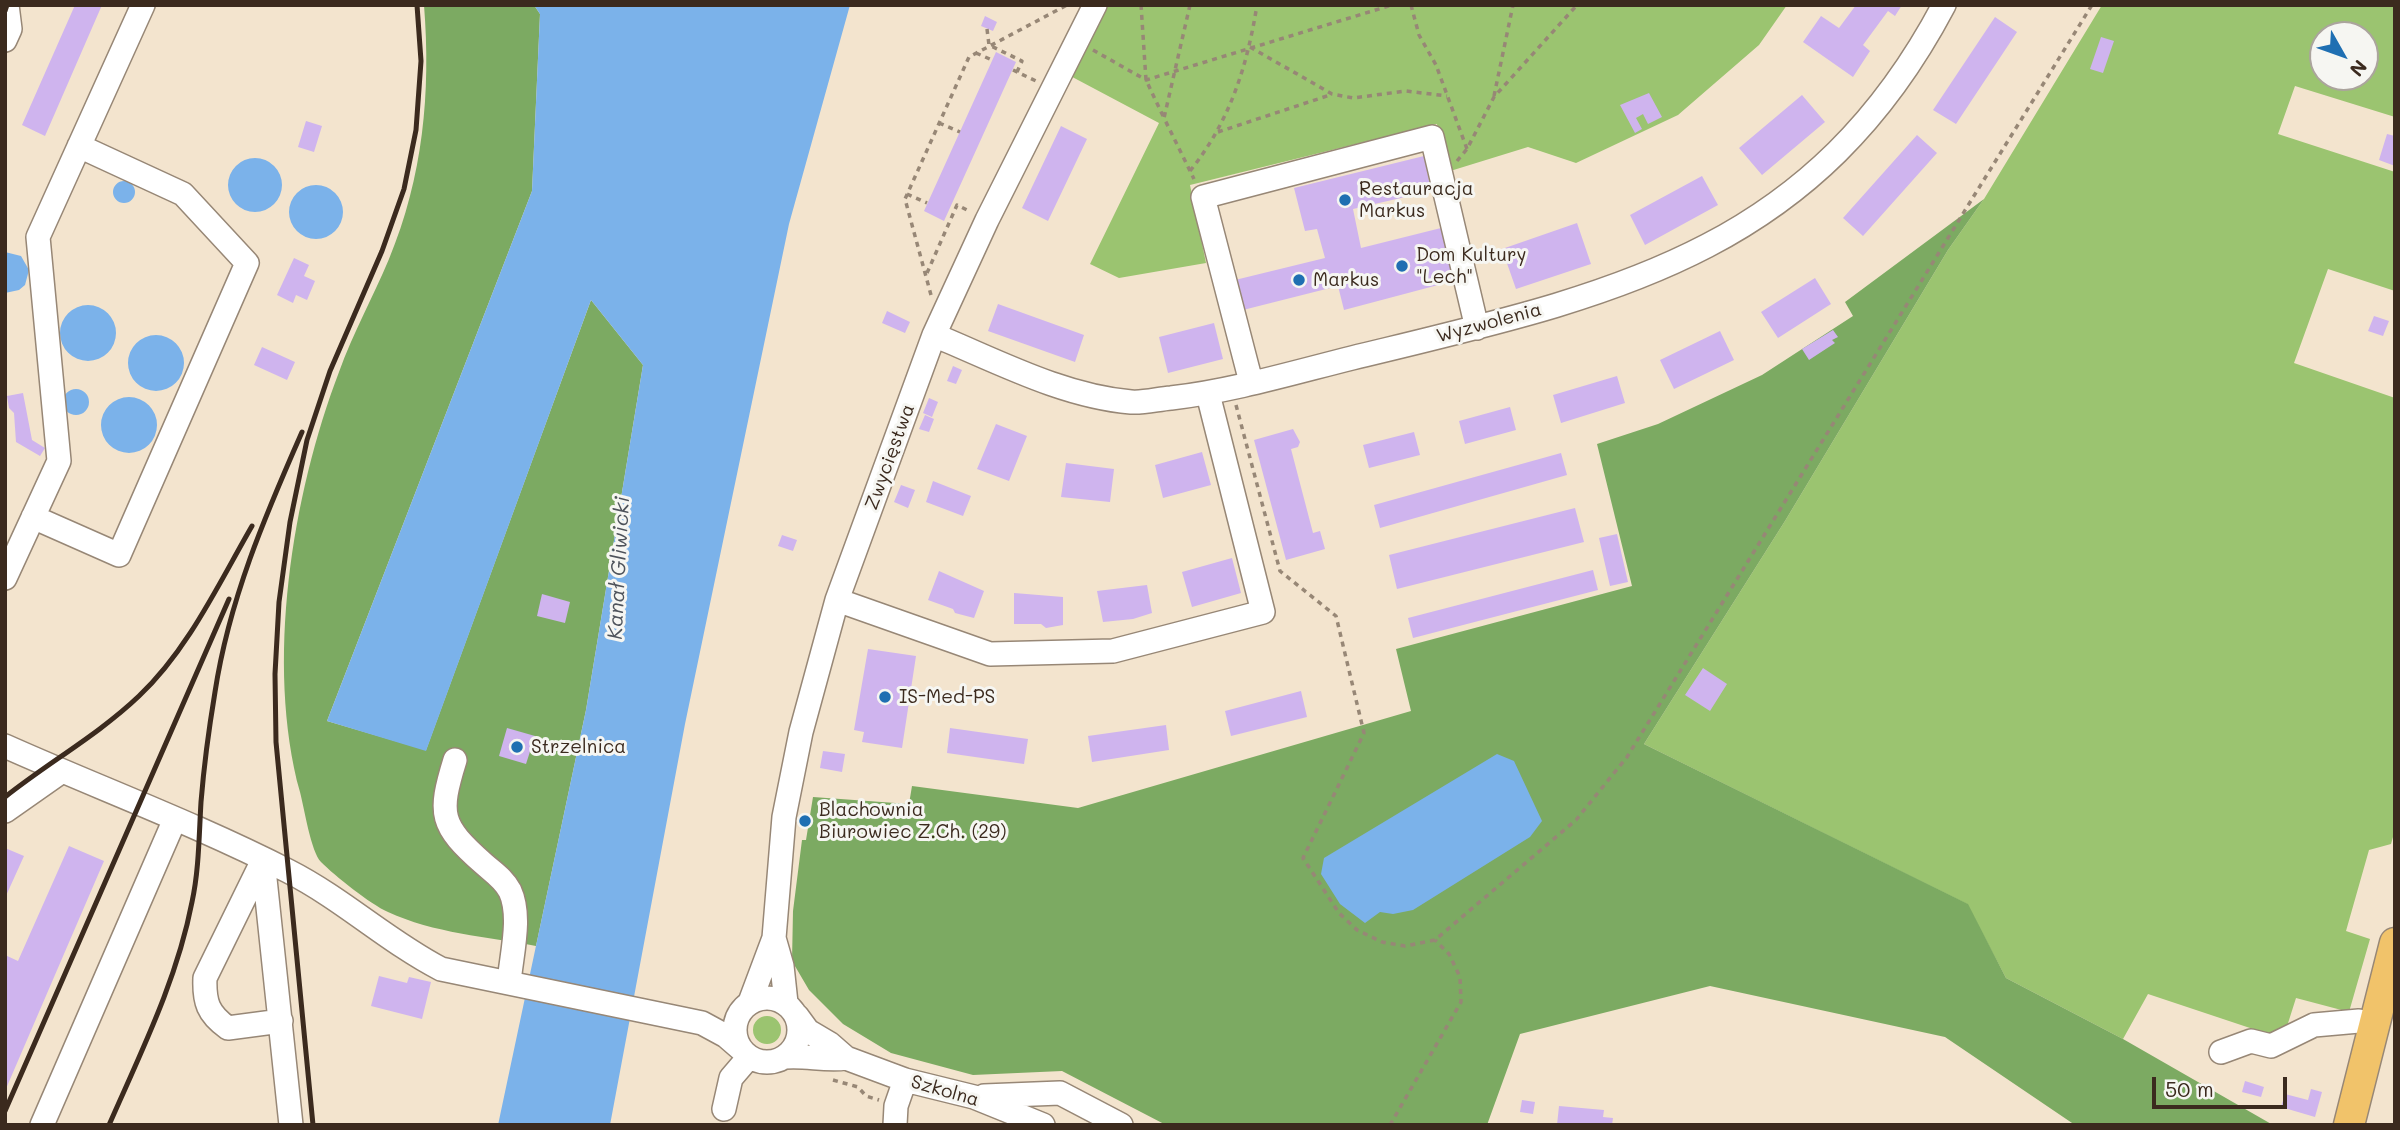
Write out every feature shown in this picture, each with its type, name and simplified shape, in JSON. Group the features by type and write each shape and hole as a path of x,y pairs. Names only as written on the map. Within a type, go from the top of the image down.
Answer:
{"main road":[{"path":"2349,1125 2382,1021 2395,943"}],"street":[{"path":"5,40 10,29 8,5"},
{"path":"5,578 59,460 38,237 143,5"},
{"name":"Zwycięstwa","path":"746,1005 774,938 784,817 801,732 837,600 937,329 987,220 1095,5"},
{"name":"Wyzwolenia","path":"937,329 1064,388 1132,402 1208,394 1477,328 1586,298 1661,270 1746,226 1817,172 1879,108 1923,46 1944,5"},
{"path":"1242,385 1203,197 1432,137 1477,328"},
{"path":"33,517 119,555 247,263 183,194 79,146"},
{"path":"837,600 990,654 1113,651 1263,612 1208,394"},
{"path":"5,746 263,860 338,901 410,953 441,969 702,1023 726,1036 745,1053 767,1062 785,1057 796,1044 799,1035 791,1010 769,997 702,1023"},
{"path":"455,760 443,808 447,823 460,840 502,879 511,892 515,916 512,984"},
{"path":"5,811 62,771"},
{"path":"42,1125 175,819"},
{"path":"263,860 205,978 204,999 211,1016 228,1028 281,1021"},
{"path":"263,860 291,1125"},
{"name":"Zwycięstwa","path":"774,938 791,1010"},
{"path":"745,1053 734,1029 746,1005"},
{"name":"Szkolna","path":"791,1010 808,1031 830,1044 846,1058 905,1080 974,1097 1043,1125"},
{"path":"2221,1052 2251,1041 2271,1046 2314,1025 2382,1021"},
{"path":"724,1109 731,1078 745,1053"},
{"name":"Szkolna","path":"785,1057 800,1056 817,1068 846,1058"},
{"path":"896,1115 905,1080"},
{"path":"974,1097 1060,1093 1121,1125"}],"path":[{"path":"937,329 926,275 905,199 907,194 968,57 1067,5"},
{"path":"1141,5 1146,80 1203,197"},
{"path":"1164,118 1190,5"},
{"path":"1190,171 1218,132 1236,93 1250,47 1257,5"},
{"path":"1076,41 1146,80 1392,5"},
{"path":"1411,5 1419,35 1447,96 1466,149"},
{"path":"1494,97 1513,5"},
{"path":"1441,178 1466,149 1494,97 1577,5"},
{"path":"1242,385 1280,571 1336,616 1364,733 1303,858 1339,913 1357,930 1382,942 1405,946 1436,940 1576,820 1627,757 2092,5"},
{"path":"987,29 989,45"},
{"path":"989,45 1022,61 1015,71 1052,90"},
{"path":"1250,47 1332,94 1353,98 1406,91 1447,96"},
{"path":"976,53 992,60"},
{"path":"1218,132 1309,99 1332,94"},
{"path":"939,123 960,132"},
{"path":"907,194 927,203"},
{"path":"926,275 951,212 957,205 987,220"},
{"path":"1390,1125 1461,1002 1460,977 1450,954 1436,940"},
{"path":"817,1068 858,1087 866,1096 896,1115"}],"green space":[{"path":"424,5 534,5 540,14 532,191 327,721 426,750 591,300 643,365 586,710 536,946 442,930 405,919 381,908 344,882 317,857 290,742 285,690 285,635 297,525 322,420 345,358 389,259 410,197 425,102"},
{"path":"1095,5 1787,5 1759,45 1678,115 1576,163 1528,147 1447,172 1437,124 1190,185 1206,263 1119,278 1090,264 1159,123 1061,71"},
{"path":"2102,5 2395,5 2395,117 2311,91 2379,91 2379,21 2309,21 2309,90 2295,86 2278,134 2395,172 2395,291 2328,269 2294,363 2395,398 2395,830 2391,844 2369,850 2346,931 2370,939 2349,1012 2296,998 2283,1039 2148,994 2123,1039 2006,978 1967,904 1644,744 1785,521 1948,250 1984,199"},
{"path":"1984,199 1948,250 1785,521 1644,744 1968,904 2006,978 2123,1039 2273,1125 2075,1125 1945,1037 1710,986 1520,1034 1487,1125 1166,1125 1062,1071 973,1075 891,1053 843,1024 809,990 792,961 793,911 802,840 806,840 813,797 909,804 912,786 1078,808 1411,711 1396,649 1632,586 1597,444 1658,424 1762,375 1853,316 1845,302"},
{"path":"767,1016 777,1020 781,1030 777,1040 767,1044 757,1040 753,1030 757,1020"}],"water":[{"name":"Kanał Gliwicki","path":"534,5 850,5 789,224 685,724 610,1125 498,1125 586,710 643,365 591,300 426,751 327,721 532,191 540,14"},
{"path":"255,158 274,166 282,185 274,204 255,212 236,204 228,185 236,166"},
{"path":"124,181 132,184 135,192 132,200 124,203 116,200 113,192 116,184"},
{"path":"316,185 335,193 343,212 335,231 316,239 297,231 289,212 297,193"},
{"path":"5,252 21,256 29,270 25,285 19,290 5,293"},
{"path":"88,305 99,307 108,313 114,322 114,344 108,353 99,359 88,361 77,359 68,353 62,344 60,333 62,322 68,313 77,307"},
{"path":"156,335 167,337 176,343 182,352 182,374 176,383 167,389 156,391 145,389 136,383 130,374 128,363 130,352 136,343 145,337"},
{"path":"76,389 85,393 89,402 85,411 76,415 67,411 63,402 67,393"},
{"path":"129,397 144,402 152,410 157,425 152,440 144,448 129,453 114,448 106,440 101,425 106,410 114,402"},
{"path":"1497,754 1514,761 1542,821 1530,837 1413,910 1393,914 1380,912 1365,923 1340,904 1321,874 1324,858"}],"building":[{"path":"75,5 102,5 45,136 22,125"},
{"path":"1856,5 1902,5 1895,16 1888,11 1863,45 1870,51 1853,77 1803,42 1821,16 1839,28"},
{"path":"985,16 997,22 993,31 981,26"},
{"path":"1995,17 2017,32 1956,124 1933,110"},
{"path":"2101,37 2114,41 2103,73 2090,69"},
{"path":"996,52 1016,62 944,221 924,211"},
{"path":"1649,93 1662,117 1648,124 1643,114 1636,118 1642,129 1635,133 1620,105"},
{"path":"1802,95 1825,122 1762,175 1739,148"},
{"path":"306,121 322,126 314,152 298,147"},
{"path":"1061,126 1087,139 1048,221 1022,208"},
{"path":"2387,134 2395,136 2395,166 2379,160"},
{"path":"1917,135 1937,153 1863,236 1843,218"},
{"path":"1424,156 1431,191 1353,209 1361,248 1445,227 1457,280 1344,310 1338,286 1243,310 1235,280 1325,258 1317,229 1305,231 1294,188"},
{"path":"1702,176 1718,205 1645,245 1630,215"},
{"path":"1577,223 1591,264 1516,289 1502,249"},
{"path":"294,258 309,265 304,276 315,281 307,300 296,295 293,303 277,295"},
{"path":"1815,278 1831,304 1778,338 1761,312"},
{"path":"998,304 1084,335 1075,362 988,331"},
{"path":"887,311 910,322 905,333 882,323"},
{"path":"2374,316 2389,321 2383,336 2368,331"},
{"path":"1214,323 1223,359 1168,373 1159,337"},
{"path":"1833,330 1838,337 1832,340 1835,343 1809,360 1802,349"},
{"path":"1720,331 1734,360 1674,389 1660,360"},
{"path":"262,347 295,362 287,380 254,365"},
{"path":"953,366 962,370 956,384 947,381"},
{"path":"1617,376 1625,403 1561,423 1553,395"},
{"path":"23,393 32,440 45,448 40,456 16,442 14,413 9,408 7,396"},
{"path":"929,398 938,402 932,417 923,413"},
{"path":"1510,407 1516,430 1465,444 1459,421"},
{"path":"925,415 934,419 929,432 919,429"},
{"path":"996,424 1027,436 1009,481 977,469"},
{"path":"1293,429 1300,442 1298,447 1291,449 1313,533 1320,531 1325,549 1286,560 1254,440"},
{"path":"1414,432 1420,455 1369,468 1363,445"},
{"path":"1202,452 1211,485 1163,498 1155,465"},
{"path":"1561,453 1567,475 1380,528 1374,505"},
{"path":"1066,463 1114,469 1110,502 1061,497"},
{"path":"933,481 971,496 963,516 926,502"},
{"path":"901,485 915,490 908,508 894,502"},
{"path":"1575,508 1584,542 1397,589 1389,555"},
{"path":"1617,534 1628,582 1610,586 1599,538"},
{"path":"782,535 797,540 793,551 778,546"},
{"path":"1232,558 1241,593 1192,607 1182,572"},
{"path":"1593,570 1598,590 1413,638 1408,618"},
{"path":"939,571 984,591 974,618 955,613 953,609 928,600"},
{"path":"1147,585 1152,613 1133,619 1103,622 1097,591"},
{"path":"1014,593 1063,597 1063,625 1046,628 1041,624 1014,624"},
{"path":"542,594 570,602 565,623 537,616"},
{"name":"IS-Med-PS","path":"868,649 916,656 902,748 862,742 864,732 854,730"},
{"path":"1703,668 1727,684 1710,711 1685,695"},
{"path":"1301,691 1307,717 1231,736 1225,711"},
{"path":"1166,725 1169,750 1092,762 1088,736"},
{"path":"507,728 535,736 526,764 499,756"},
{"path":"950,728 1028,739 1024,764 947,753"},
{"path":"823,751 845,754 842,772 820,768"},
{"path":"69,846 104,861 5,1091 5,955 18,961"},
{"path":"5,848 24,856 5,898"},
{"path":"379,976 407,983 409,977 431,982 422,1019 371,1006"},
{"path":"2245,1081 2264,1087 2261,1097 2242,1092"},
{"path":"2311,1089 2322,1092 2315,1117 2281,1107 2285,1094 2308,1100"},
{"path":"1522,1100 1535,1102 1533,1114 1520,1112"},
{"path":"1559,1106 1604,1110 1603,1117 1613,1118 1612,1125 1557,1125"}],"railway":[{"path":"5,11 7,5"},
{"path":"313,1125 276,742 275,674 279,602 290,522 307,440 330,371 382,251 404,189 416,130 421,61 417,5"},
{"path":"109,1125 168,988 185,931 196,878 205,760 221,658 250,559 302,432"},
{"path":"5,797 107,723 157,678 202,615 252,526"},
{"path":"5,1111 229,599"}],"place":[{"name":"Restauracja Markus","path":"1345,200"},
{"name":"Dom Kultury \"Lech\"","path":"1402,266"},
{"name":"Markus","path":"1299,280"},
{"name":"IS-Med-PS","path":"885,697"},
{"name":"Strzelnica","path":"517,747"},
{"name":"Blachownia Biurowiec Z.Ch. (29)","path":"805,821"}]}
